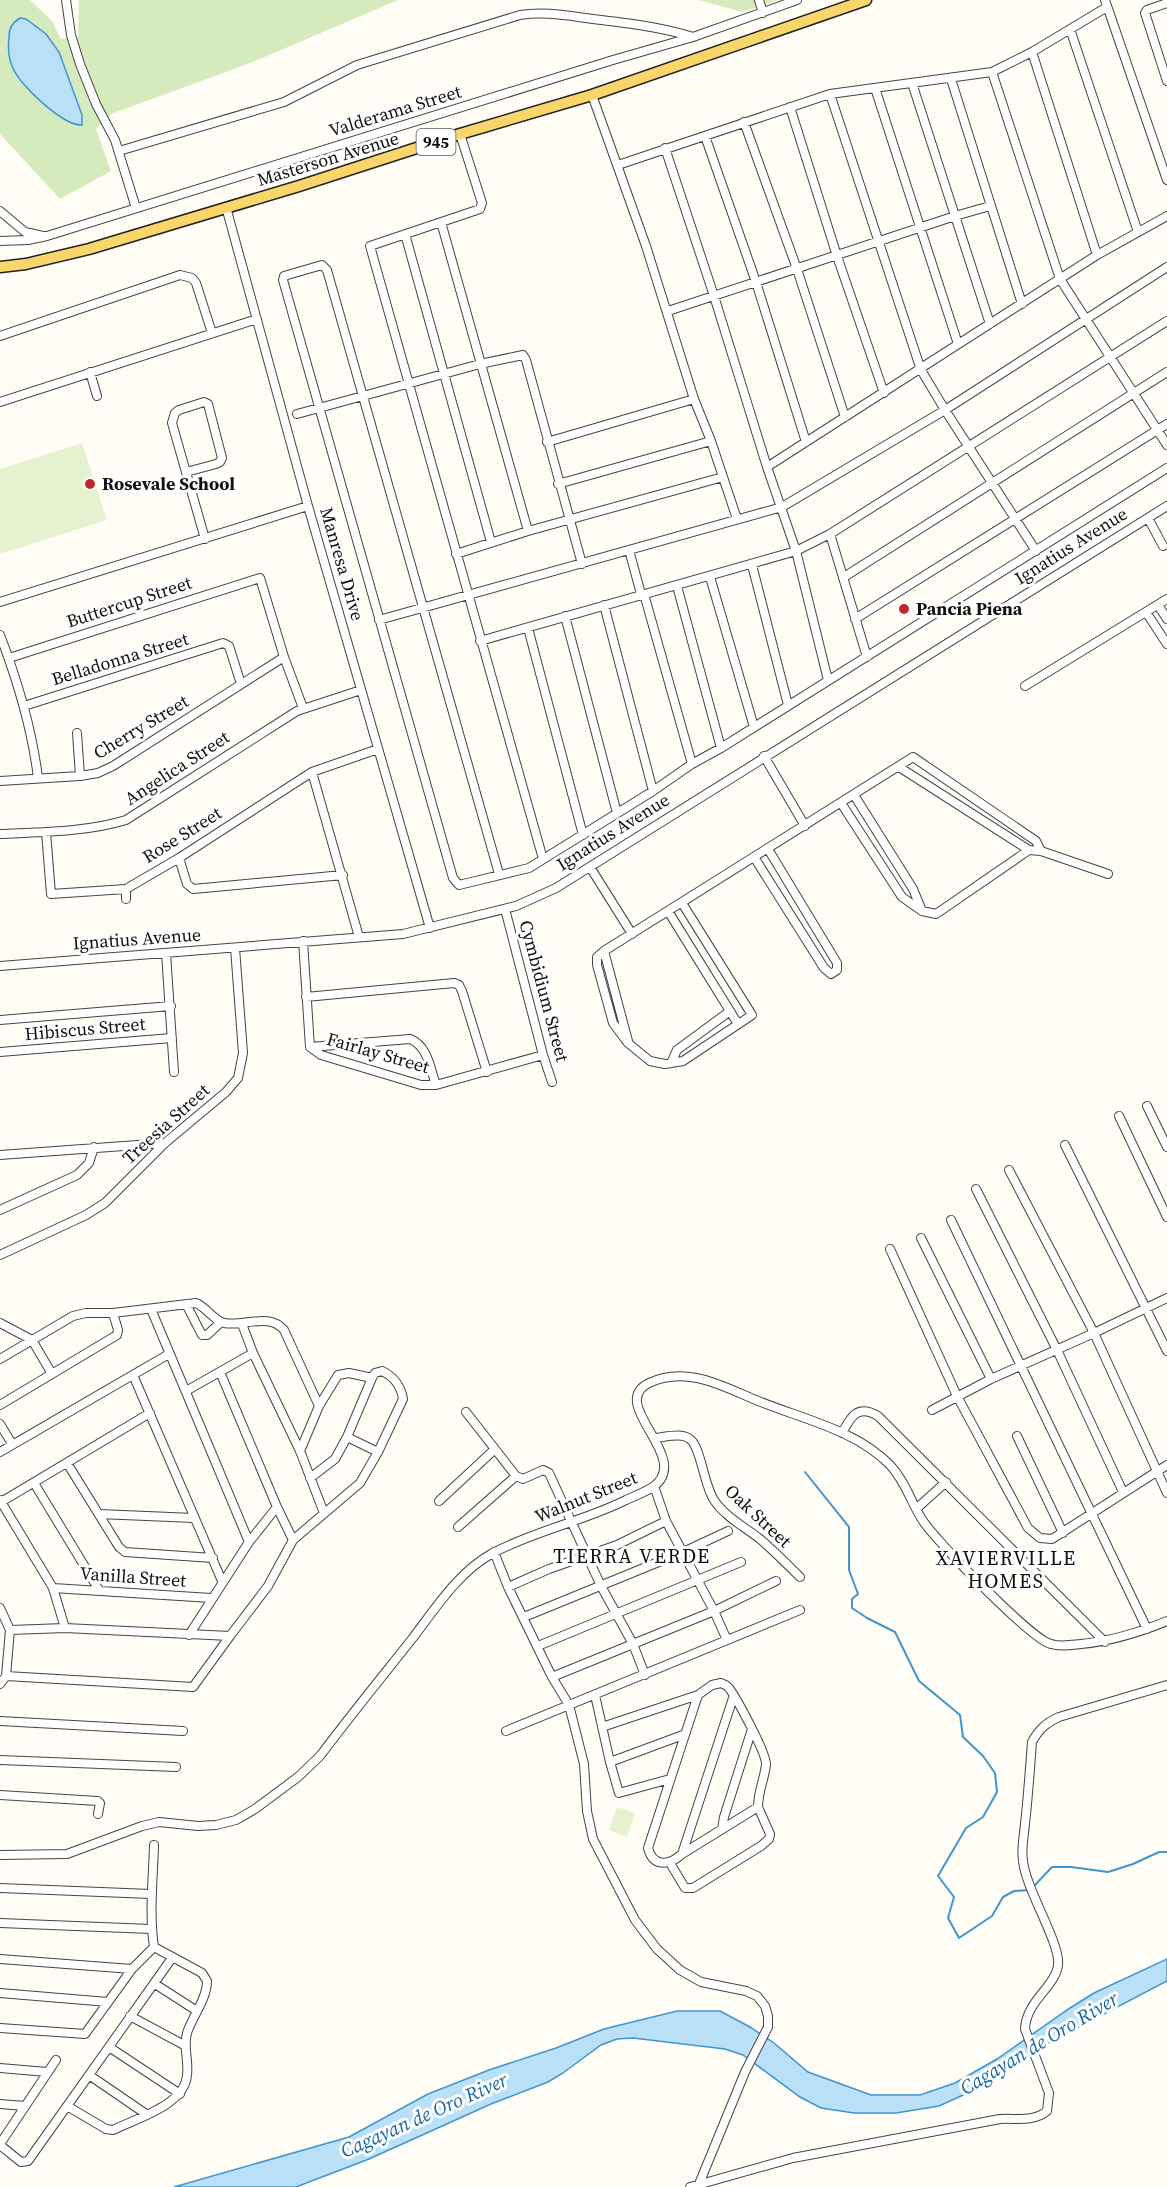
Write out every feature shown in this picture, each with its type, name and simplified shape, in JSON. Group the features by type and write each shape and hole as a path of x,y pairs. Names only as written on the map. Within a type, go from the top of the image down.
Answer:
{"main road":[{"name":"Masterson Avenue","path":"0,267 49,259 592,95 866,0"}],"street":[{"path":"66,0 71,35 80,64 96,104 112,132 136,208"},
{"path":"759,0 763,13"},
{"name":"Valderama Street","path":"0,241 28,240 47,236 602,63 693,37 797,0"},
{"path":"1167,3 1147,10 1145,13 1164,60 1167,81"},
{"path":"618,165 830,94 992,72 1032,52 1106,4 1167,180"},
{"path":"119,151 284,102 357,65 520,15 544,13 636,24 693,37"},
{"path":"1070,29 1138,232"},
{"path":"1032,52 1097,255"},
{"path":"992,72 1060,279 1167,445"},
{"path":"951,79 1022,304"},
{"path":"912,83 990,324"},
{"path":"875,88 958,345"},
{"path":"830,94 921,370 1036,551"},
{"path":"592,95 668,310 694,399 711,441 736,519"},
{"path":"790,107 837,256 884,393"},
{"path":"744,122 845,417"},
{"path":"460,134 482,206 480,209 370,246 543,860"},
{"path":"705,136 756,282 806,442"},
{"path":"665,148 796,551 828,680"},
{"path":"668,310 990,206"},
{"name":"Manresa Drive","path":"226,207 308,506 430,928"},
{"path":"0,211 25,232 47,236"},
{"path":"767,467 1097,255 1167,216"},
{"path":"441,222 528,531"},
{"path":"405,234 491,542"},
{"path":"500,874 327,270 322,265 285,274 283,279 379,620 454,882 459,885 500,874 520,872 543,860 692,764 1167,468"},
{"path":"379,620 782,507 945,410 1167,267"},
{"path":"0,336 180,275 192,278 196,283 212,333"},
{"path":"0,402 257,319"},
{"path":"480,640 796,551 830,534 1167,321"},
{"path":"297,414 480,364 520,355 524,357 582,564"},
{"path":"90,372 98,396"},
{"path":"844,578 1167,372"},
{"path":"547,442 694,399"},
{"path":"186,472 216,464 222,458 208,404 204,402 182,408 175,413 172,423 205,539"},
{"path":"855,619 1167,424"},
{"path":"558,484 711,441"},
{"path":"456,554 528,531 723,477"},
{"path":"0,602 308,506"},
{"name":"Ignatius Avenue","path":"0,966 403,933 505,909 543,896 1167,506"},
{"path":"1148,518 1163,546"},
{"path":"830,534 867,657"},
{"path":"629,550 692,764"},
{"path":"752,565 788,705"},
{"path":"710,577 754,727"},
{"name":"Buttercup Street","path":"9,658 260,578 284,657"},
{"path":"677,586 721,748"},
{"path":"1024,686 1167,599"},
{"path":"604,605 653,790"},
{"path":"1158,605 1167,619"},
{"path":"1146,612 1167,644"},
{"path":"565,616 617,813"},
{"path":"528,628 583,835"},
{"path":"0,635 24,706 38,778"},
{"name":"Belladonna Street","path":"24,706 227,643 242,684"},
{"path":"284,657 303,708"},
{"name":"Cherry Street","path":"0,781 98,773 113,766 284,657"},
{"name":"Angelica Street","path":"0,834 46,832 126,820 303,708 361,690"},
{"path":"77,733 80,776"},
{"name":"Rose Street","path":"46,832 51,894 126,889 179,858 312,772 378,749"},
{"path":"764,756 805,826"},
{"path":"682,903 752,1015 683,1061 665,1065 650,1061 628,1044 613,1023 597,957 604,951 899,766 915,757 1036,841 1041,851"},
{"path":"899,766 1029,850 1041,851 1108,874"},
{"path":"312,772 359,937"},
{"path":"854,795 913,889 922,911"},
{"path":"841,803 902,897 922,911 936,914 1029,850"},
{"path":"754,857 824,968 831,974 837,970 837,963 768,849"},
{"path":"179,858 187,884 193,889 343,875"},
{"path":"590,867 632,934"},
{"path":"126,889 126,899"},
{"name":"Cymbidium Street","path":"505,909 552,1082"},
{"path":"668,911 738,1024"},
{"path":"303,941 310,1047 410,1039 424,1049 436,1085"},
{"name":"Treesia Street","path":"0,1255 86,1215 116,1195 165,1143 226,1092 238,1078 243,1053 235,948"},
{"path":"166,953 174,1072"},
{"path":"306,997 454,983 459,985 487,1072"},
{"path":"0,1020 171,1006"},
{"path":"671,1063 677,1050 730,1011"},
{"name":"Hibiscus Street","path":"0,1052 172,1038"},
{"name":"Fairlay Street","path":"310,1047 318,1054 332,1059 421,1085 436,1085 543,1055"},
{"path":"1147,1106 1167,1147"},
{"path":"1119,1116 1167,1217"},
{"path":"0,1155 165,1143"},
{"path":"1065,1145 1167,1351"},
{"path":"0,1210 77,1175 88,1163 93,1147"},
{"path":"1009,1170 1094,1334 1167,1493"},
{"path":"976,1189 1057,1350 1124,1492"},
{"path":"951,1220 1148,1629"},
{"path":"921,1238 991,1379"},
{"path":"890,1249 957,1396 1025,1525 1040,1538 1052,1539 1167,1466"},
{"path":"932,1410 991,1379 1094,1334 1167,1298"},
{"path":"186,1304 202,1335 207,1335 221,1322"},
{"path":"0,1359 78,1314 113,1313 199,1304 221,1322 242,1324 272,1321 278,1323 284,1330 319,1406"},
{"path":"151,1309 249,1542"},
{"path":"0,1405 117,1335 118,1330 113,1313"},
{"path":"0,1323 32,1340 52,1374"},
{"path":"242,1324 253,1353 300,1451 324,1513"},
{"path":"186,1391 253,1353"},
{"path":"0,1452 169,1354"},
{"path":"220,1372 293,1540"},
{"path":"6,1676 193,1687 268,1586 293,1540 356,1487 378,1452 403,1399 395,1381 388,1373 378,1372 372,1378 335,1459 310,1478"},
{"path":"300,1451 319,1406 338,1375 349,1373 372,1378"},
{"path":"133,1375 222,1581"},
{"name":"Walnut Street","path":"0,1855 67,1854 142,1826 159,1822 176,1825 216,1825 236,1820 255,1809 320,1756 441,1601 471,1568 494,1552 572,1523 654,1486 663,1473 663,1460 655,1438 636,1403 638,1392 646,1384 663,1378 685,1376 715,1382 842,1433"},
{"path":"1105,1642 878,1416 869,1411 859,1412 849,1419 842,1433 868,1447 890,1465 906,1486 916,1509 932,1533 1042,1641 1061,1646 1105,1642 1167,1621"},
{"path":"466,1412 516,1476 523,1479 543,1470 552,1478 601,1586 633,1644 645,1675"},
{"path":"65,1628 53,1588 1,1501 150,1413"},
{"path":"0,1424 12,1444"},
{"name":"Oak Street","path":"655,1438 682,1436 691,1440 696,1449 705,1482 716,1502 800,1577"},
{"path":"1017,1436 1062,1533"},
{"path":"347,1437 378,1452"},
{"path":"439,1501 495,1449"},
{"path":"67,1463 119,1547 129,1554 213,1558"},
{"path":"458,1527 516,1476"},
{"path":"916,1509 946,1482"},
{"path":"34,1483 99,1590"},
{"path":"654,1486 666,1521 727,1640"},
{"path":"189,1635 222,1581 277,1507"},
{"path":"99,1514 194,1518"},
{"path":"508,1587 617,1545 666,1521"},
{"path":"524,1617 683,1552 728,1531"},
{"path":"494,1552 508,1587 552,1677 569,1705 584,1764 587,1811 593,1839 635,1920 657,1949 692,1978 746,1991 757,1996 765,2006 768,2027 745,2072 699,2184"},
{"path":"538,1646 741,1563"},
{"path":"552,1677 714,1611 776,1581"},
{"name":"Vanilla Street","path":"53,1588 211,1598"},
{"path":"0,1608 10,1630 6,1676 0,1684"},
{"path":"506,1731 800,1610"},
{"path":"10,1630 65,1628 230,1636"},
{"path":"602,1727 698,1695 712,1685 721,1683 728,1687 752,1729 766,1763 758,1796 758,1807 770,1834 769,1839 689,1889 680,1882 670,1863"},
{"path":"690,2187 793,2158 853,2145 1000,2119 1031,2119 1040,2117 1047,2111 1049,2093 1025,2029 1025,2022 1035,2000 1055,1975 1059,1964 1054,1944 1027,1881 1022,1860 1032,1742 1038,1730 1059,1717 1167,1685"},
{"path":"595,1695 619,1793 670,1779"},
{"path":"698,1695 648,1848 650,1855 655,1861 670,1863 758,1807"},
{"path":"682,1854 734,1698"},
{"path":"0,1722 183,1731"},
{"path":"722,1829 723,1817 752,1729"},
{"path":"610,1762 683,1736"},
{"path":"0,1760 176,1767"},
{"path":"0,1795 99,1801 98,1814"},
{"path":"67,2106 113,2130 165,2106 180,2094 188,2073 184,2045 207,1986 205,1977 154,1947 151,1929 151,1894 154,1845"},
{"path":"0,1888 151,1894"},
{"path":"0,1923 151,1929"},
{"path":"0,2028 82,2036 132,1969 154,1947"},
{"path":"56,2060 1,2140 21,2162 26,2162 172,1958"},
{"path":"0,1959 132,1969"},
{"path":"155,1984 197,2010"},
{"path":"0,1993 108,2002"},
{"path":"130,2016 184,2045"},
{"path":"109,2047 180,2094"},
{"path":"0,2068 47,2072"},
{"path":"88,2075 146,2114"},
{"path":"0,2104 25,2106"}],"green space":[{"path":"0,0 30,0 52,21 61,39 78,37 79,0 398,0 253,62 111,114 96,129 111,171 60,199 0,134"},
{"path":"699,0 778,0 742,12"},
{"path":"82,443 107,520 0,554 0,469"},
{"path":"617,1807 635,1813 627,1837 609,1830"}],"water":[{"path":"20,18 26,19 46,34 59,52 82,115 82,125 64,119 53,112 16,74 9,56 9,34 12,26"},
{"name":"Cagayan de Oro River","path":"1167,1959 1167,1981 1041,2047 983,2086 939,2106 896,2113 854,2113 821,2108 800,2097 743,2055 725,2049 633,2038 617,2039 601,2045 548,2082 491,2104 369,2159 296,2187 174,2187 349,2137 428,2094 489,2070 604,2029 677,2011 720,2011 774,2043 808,2072 871,2095 920,2095 955,2083 997,2059 1094,1993"}],"waterway":[{"path":"805,1472 849,1527 849,1570 858,1594 852,1599 852,1608 895,1632 919,1681 960,1715 963,1737 983,1756 995,1773 997,1792 983,1817 966,1828 938,1876 954,1897 948,1918 959,1938 992,1916 1003,1897 1014,1891 1030,1890"},
{"path":"1034,1886 1052,1867 1108,1872 1159,1852 1167,1852"}],"place":[{"name":"Rosevale School","path":"90,484"},
{"name":"Pancia Piena","path":"904,609"}],"district":[{"name":"TIERRA VERDE","path":"632,1556"},
{"name":"XAVIERVILLE HOMES","path":"1006,1570"}]}
